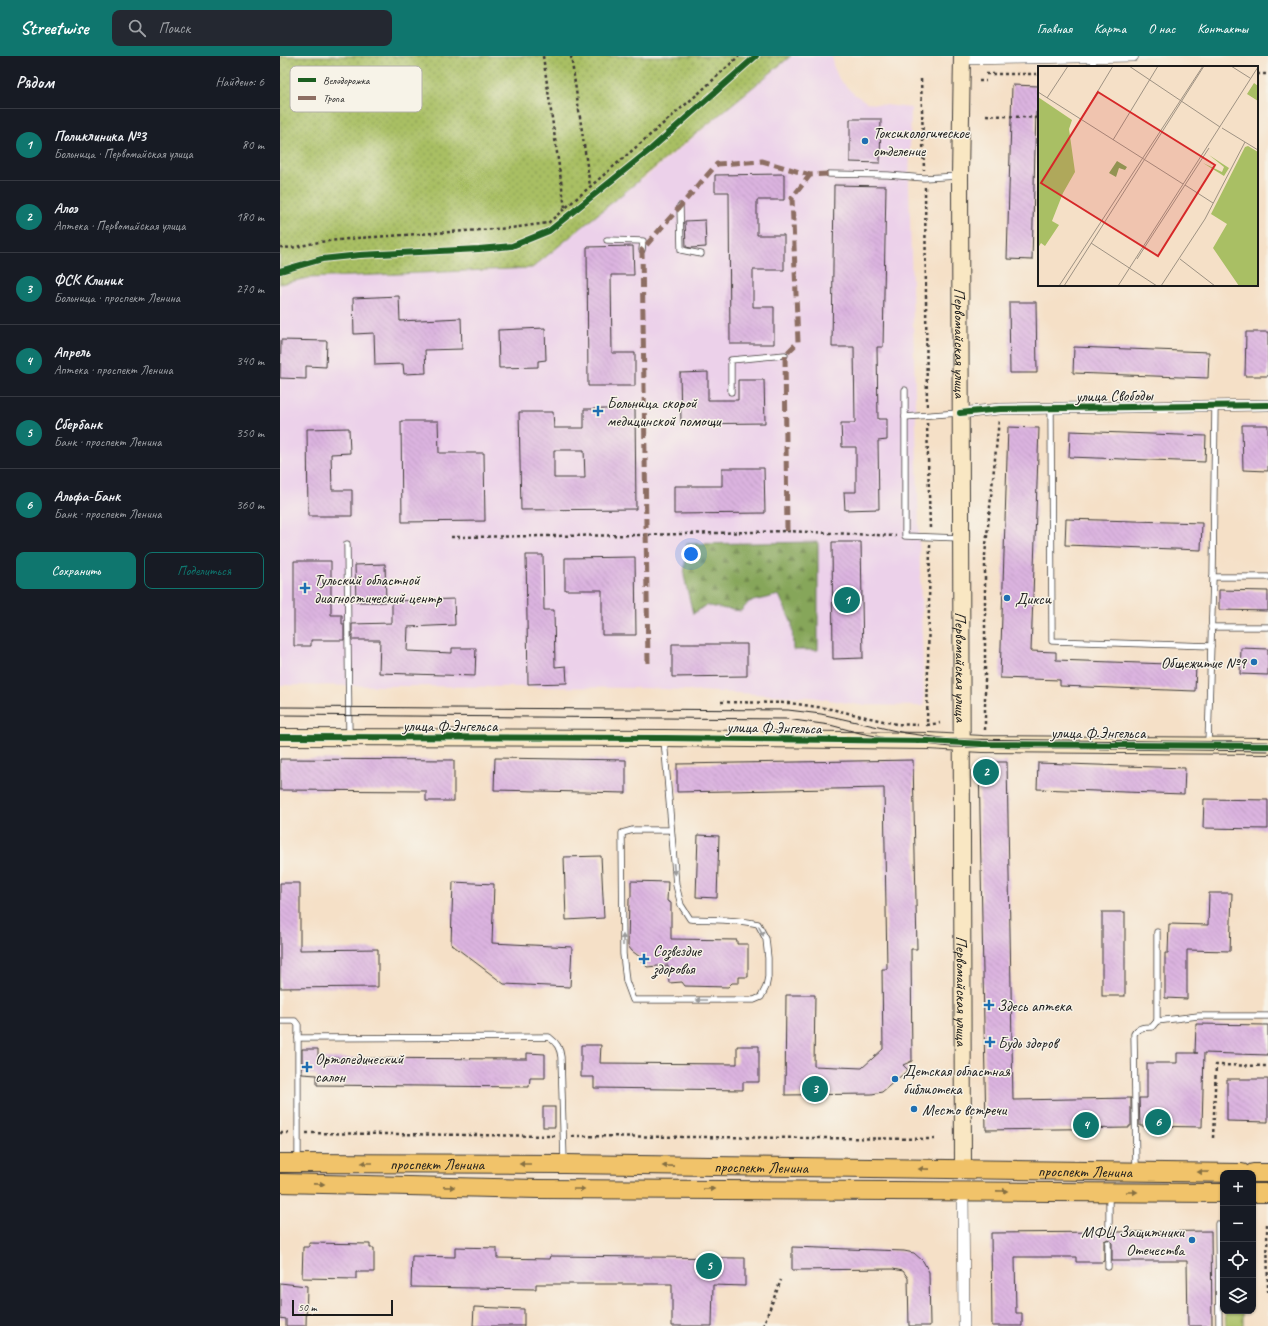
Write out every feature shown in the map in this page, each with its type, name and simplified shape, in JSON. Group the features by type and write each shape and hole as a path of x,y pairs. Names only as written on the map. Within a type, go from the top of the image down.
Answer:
{"main road":[{"name":"Первомайская улица","path":"962,57 960,176 960,413 963,1191"},
{"name":"улица Ф.Энгельса","path":"280,737 664,738 928,741 982,744 1268,746"},
{"name":"проспект Ленина","path":"280,1163 564,1164 1220,1173"},
{"path":"1256,1173 1268,1173"},
{"name":"проспект Ленина","path":"280,1183 539,1189 1220,1193"},
{"path":"1256,1193 1268,1193"}],"street":[{"path":"962,57 1094,62 1133,56"},
{"name":"улица Свободы","path":"960,413 1000,409 1268,405"},
{"name":"Первомайская улица","path":"963,1191 964,1326"}],"lane":[{"path":"829,174 888,175 924,178 960,176"},
{"path":"680,206 681,250 701,254"},
{"path":"607,240 643,241 642,250"},
{"path":"731,392 731,360 785,355"},
{"path":"905,390 905,536 961,538"},
{"path":"1208,746 1213,577 1215,406"},
{"path":"1052,408 1052,641 1211,646"},
{"path":"905,417 960,413"},
{"path":"347,544 349,737"},
{"path":"1213,577 1268,577"},
{"path":"1211,627 1268,627"},
{"path":"664,738 676,885 680,905 690,919 748,922 758,924 766,939 768,958 768,976 766,987 761,997 754,1000 632,1000 626,981 623,954 622,833 633,830 671,830"},
{"path":"1136,1171 1134,1034 1140,1028 1152,1027 1157,1021 1157,932"},
{"path":"1157,1021 1198,1016 1268,1016"},
{"path":"280,1021 295,1021 297,1023 298,1163"},
{"path":"298,1038 549,1037 556,1042 560,1048 564,1164"},
{"path":"1108,1232 1109,1192"},
{"path":"1218,1224 1219,1326"},
{"path":"1108,1243 1108,1267"}],"path":[{"path":"543,56 565,208"},
{"path":"571,56 590,186"},
{"path":"280,247 291,248 319,242 358,238 518,227 548,223 700,92 739,56"},
{"path":"986,74 1038,74"},
{"path":"979,81 986,81"},
{"path":"986,115 1038,118"},
{"path":"982,744 986,726 985,555 1000,409"},
{"path":"451,537 646,535 787,531 905,536"},
{"path":"721,702 790,703 831,709 896,724 927,725"},
{"path":"1213,1138 1216,1065 1268,1066"},
{"path":"280,1133 936,1139"},
{"path":"1267,1224 1268,1292"},
{"path":"763,1326 781,1280"}],"shaded area":[{"name":"Больница скорой медицинской помощи","path":"791,56 832,56 833,65 839,79 854,94 868,103 911,108 909,185 924,706 860,705 811,697 646,688 280,685 280,284 308,278 643,179"}],"green space":[{"path":"280,56 791,56 532,268 308,278 280,284"},
{"path":"818,542 818,650 793,650 792,624 779,595 749,602 741,611 706,605 693,614 684,576 687,544"},
{"path":"1225,1314 1243,1314 1243,1326 1226,1326"}],"building":[{"path":"1012,85 1038,86 1032,260 1007,259"},
{"name":"Токсикологическое отделение","path":"850,119 881,119 880,163 850,162"},
{"path":"784,174 784,200 757,200 757,235 784,235 784,270 753,270 753,307 774,307 774,344 730,344 729,192 715,192 715,175"},
{"path":"834,185 886,186 883,347 877,347 878,419 887,419 887,440 878,441 879,509 845,510 844,492 856,492 856,447 842,447 841,423 855,423 854,347 832,347"},
{"path":"705,220 706,247 686,247 685,221"},
{"path":"633,246 634,275 611,275 612,353 635,353 635,386 588,386 587,247"},
{"path":"399,296 400,321 461,318 462,349 425,350 426,373 404,374 403,364 375,365 374,333 354,334 353,298"},
{"path":"1009,302 1036,302 1037,373 1010,373"},
{"path":"545,328 546,360 538,361 538,367 499,368 498,330"},
{"path":"1246,332 1268,332 1268,376 1245,376"},
{"path":"281,340 327,341 326,367 306,366 306,379 280,378"},
{"path":"1074,347 1209,352 1208,378 1073,373"},
{"path":"708,372 708,400 738,400 738,380 764,380 765,423 681,424 680,373"},
{"path":"584,409 635,409 636,509 521,510 519,412 553,412 554,428 584,428","holes":["554,450 584,450 585,478 554,478"]},
{"path":"401,421 438,421 439,453 484,453 485,521 402,522"},
{"path":"1242,425 1268,425 1268,471 1243,470"},
{"path":"1008,427 1039,428 1031,651 1056,652 1056,660 1196,665 1195,691 1060,686 1060,680 1000,678"},
{"path":"349,428 350,453 331,454 332,490 352,490 352,516 308,516 307,429"},
{"path":"1070,431 1206,436 1205,462 1069,457"},
{"path":"722,468 764,468 765,513 674,514 674,486 722,486"},
{"path":"1066,519 1202,523 1201,550 1065,545"},
{"path":"832,542 861,542 863,658 833,659"},
{"path":"526,555 543,555 544,610 554,610 555,667 566,666 567,683 528,684"},
{"path":"635,557 636,635 602,635 602,590 565,590 565,558"},
{"path":"294,561 331,561 331,615 342,615 342,624 344,624 344,640 311,640 311,646 294,646"},
{"path":"385,564 386,602 356,602 355,565"},
{"path":"1219,590 1268,591 1268,611 1219,610"},
{"path":"454,599 455,625 408,627 407,651 452,653 452,648 476,648 475,676 379,673 380,640 352,640 352,624 392,623 392,601"},
{"path":"672,644 747,644 747,676 672,677"},
{"name":"Общежитие №9","path":"1241,648 1268,649 1268,675 1240,674"},
{"path":"495,758 626,760 626,793 494,790"},
{"path":"280,759 454,760 454,801 426,801 426,791 280,790"},
{"path":"913,760 917,949 911,949 912,1061 903,1065 908,1070 882,1092 872,1094 785,1095 786,995 815,995 814,1066 862,1068 883,1049 882,969 887,969 884,788 677,792 677,764"},
{"path":"979,762 1007,762 1013,1100 1131,1098 1131,1126 1129,1126 1129,1128 986,1130"},
{"path":"1038,763 1185,768 1184,794 1037,789"},
{"path":"1204,799 1268,800 1268,829 1203,828"},
{"path":"698,835 719,836 717,898 696,897"},
{"path":"601,856 604,918 566,920 564,857"},
{"path":"631,881 668,882 667,901 671,903 671,939 737,940 737,944 748,944 748,977 739,977 739,983 732,983 728,987 685,986 682,982 669,983 668,965 647,967 640,957 628,946"},
{"path":"453,882 494,884 492,943 572,947 570,987 504,984 451,944"},
{"path":"280,883 300,883 300,950 378,949 378,987 280,988"},
{"path":"1209,893 1232,893 1230,951 1187,950 1187,999 1165,998 1165,953 1168,953 1169,924 1208,925"},
{"path":"1102,912 1125,912 1125,996 1102,996"},
{"path":"1196,1024 1268,1025 1268,1055 1204,1053 1202,1127 1140,1126 1139,1098 1147,1098 1147,1063 1177,1063 1177,1053 1195,1053"},
{"path":"581,1045 601,1045 600,1063 737,1064 737,1046 759,1046 759,1082 743,1082 743,1090 594,1088 594,1077 581,1077"},
{"path":"302,1049 318,1049 318,1058 527,1059 527,1053 545,1054 545,1078 530,1078 529,1087 317,1085 317,1075 302,1074"},
{"path":"1227,1079 1268,1079 1268,1122 1227,1121"},
{"path":"543,1107 555,1107 555,1127 543,1127"},
{"path":"1211,1231 1212,1326 1188,1326 1187,1261 1112,1261 1112,1243 1108,1239 1104,1241 1104,1261 1102,1262 1076,1262 1076,1257 1015,1257 1016,1313 1022,1313 1022,1326 992,1326 991,1233 1105,1232 1109,1236 1113,1232"},
{"path":"309,1243 370,1244 370,1248 374,1248 374,1272 356,1272 356,1279 302,1278 303,1247 309,1247"},
{"path":"455,1247 497,1248 497,1258 549,1259 550,1256 745,1258 745,1286 713,1285 712,1326 672,1326 672,1284 536,1284 536,1289 411,1287 412,1256 455,1257"},
{"path":"792,1247 904,1251 914,1253 923,1261 929,1272 930,1326 909,1326 908,1278 903,1271 893,1269 792,1270"},
{"path":"280,1283 307,1286 306,1326 286,1326 286,1319 280,1318"},
{"path":"474,1307 524,1309 524,1326 473,1326"}],"tram line":[{"path":"280,707 788,710 821,714 905,733 949,739 1268,742"},
{"path":"280,715 786,719 830,725 860,733 908,742 950,747 1268,751"}],"marked path":[{"path":"648,663 642,250 717,164 762,161 810,175 829,174"},
{"path":"787,531 785,355 798,342 792,198 810,175"}],"cycle path":[{"path":"280,271 322,259 360,255 512,246 549,231 651,149 756,56"},
{"path":"960,413 1000,409 1268,405"},
{"path":"280,737 664,738 928,741 982,744 1268,746"}],"place":[{"name":"Токсикологическое отделение","path":"865,141"},
{"name":"Больница скорой медицинской помощи","path":"598,411"},
{"name":"Тульский областной диагностический центр","path":"305,588"},
{"name":"Дикси","path":"1007,598"},
{"name":"Поликлиника №3","path":"847,600"},
{"name":"Общежитие №9","path":"1254,662"},
{"name":"Алоэ","path":"986,772"},
{"name":"Созвездие здоровья","path":"644,959"},
{"name":"Здесь аптека","path":"989,1005"},
{"name":"Будь здоров","path":"990,1042"},
{"name":"Ортопедический салон","path":"307,1067"},
{"name":"Детская областная библиотека","path":"895,1079"},
{"name":"ФСК Клиник","path":"815,1089"},
{"name":"Место встречи","path":"914,1109"},
{"name":"Альфа-Банк","path":"1158,1122"},
{"name":"Апрель","path":"1086,1125"},
{"name":"МФЦ Защитники Отечества","path":"1192,1240"},
{"name":"Сбербанк","path":"709,1266"}]}
